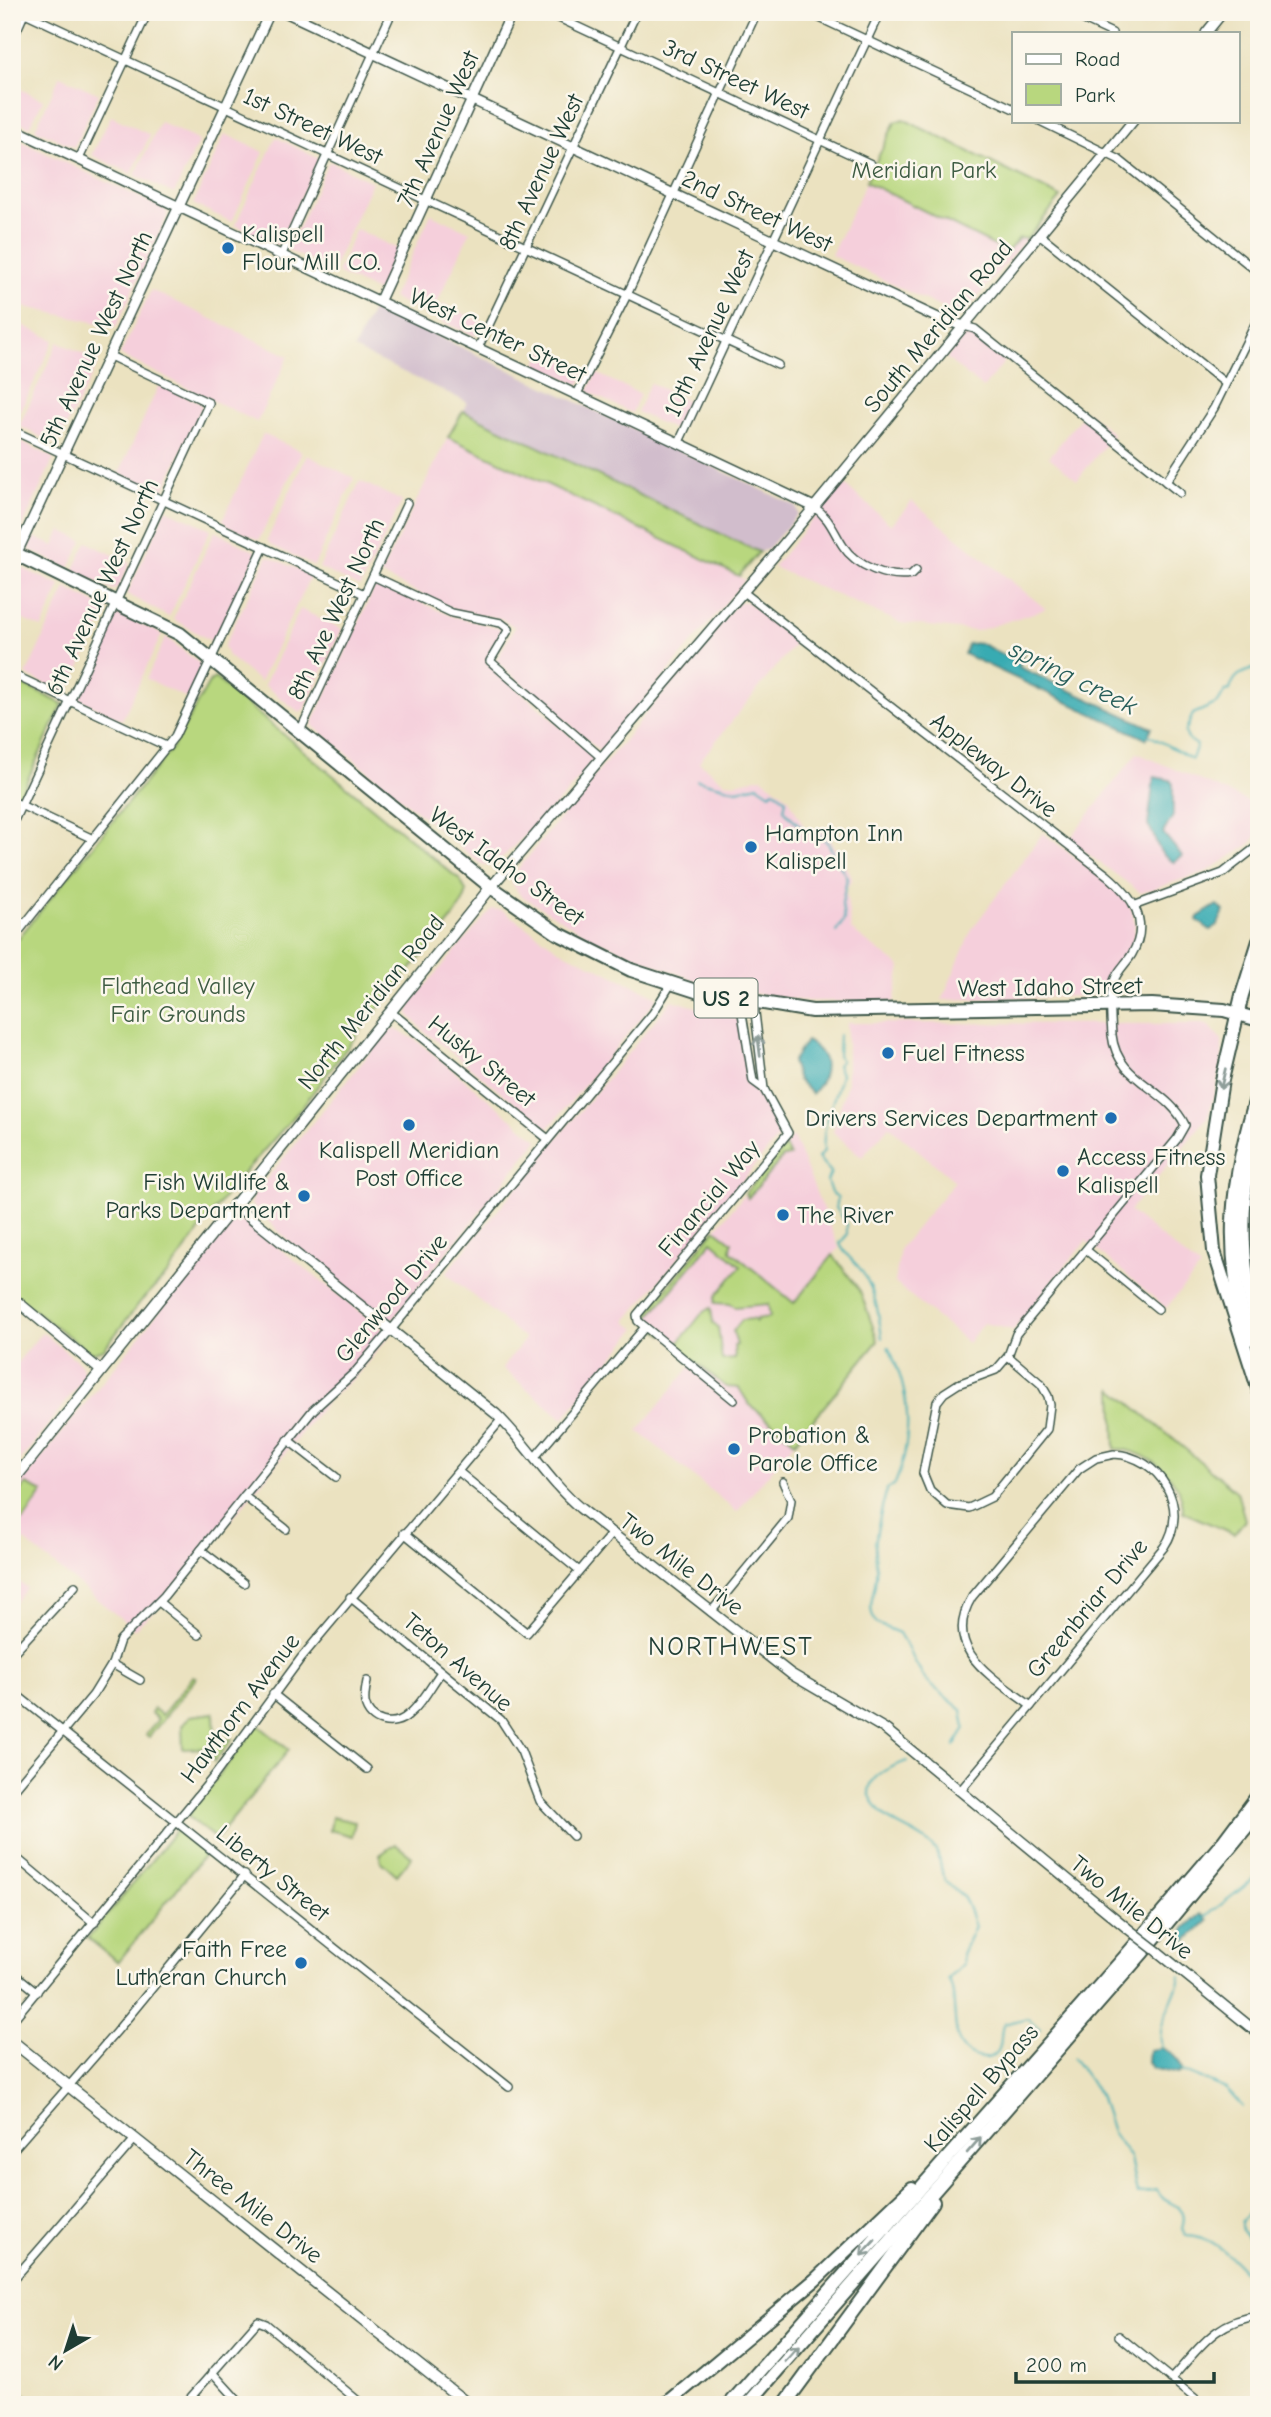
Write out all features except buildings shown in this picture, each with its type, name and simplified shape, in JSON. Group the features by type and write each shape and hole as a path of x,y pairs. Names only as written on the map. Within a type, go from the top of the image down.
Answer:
{"highway":[{"name":"West Idaho Street","path":"14,557 117,601 169,627 491,887 574,943 631,970 671,984 754,1004 841,1013 1112,1005 1200,1008 1238,1013 1259,1020"},
{"path":"1259,941 1238,1013 1213,1125 1207,1193 1214,1251 1259,1391"},
{"path":"1259,1089 1236,1175 1231,1236 1239,1297 1259,1370"},
{"path":"1259,1123 1247,1174 1242,1229 1246,1278 1259,1333"},
{"name":"Kalispell Bypass","path":"729,2405 1168,1906 1259,1794"},
{"name":"Kalispell Bypass","path":"747,2405 1202,1883 1259,1812"},
{"path":"665,2405 815,2280 965,2137"},
{"path":"784,2405 919,2225 953,2170"}],"main road":[{"name":"North Meridian Road","path":"12,1482 491,887"},
{"name":"Three Mile Drive","path":"12,2041 469,2405"}],"street":[{"path":"79,159 148,12"},
{"name":"5th Avenue West North","path":"14,557 270,12"},
{"name":"2nd Street West","path":"285,12 938,318 975,329 1180,493"},
{"path":"282,254 392,12"},
{"name":"7th Avenue West","path":"380,300 512,12"},
{"name":"3rd Street West","path":"546,12 871,164"},
{"name":"8th Avenue West","path":"478,348 637,12"},
{"path":"577,394 627,295 757,12"},
{"path":"807,12 1012,108"},
{"name":"10th Avenue West","path":"679,442 880,12"},
{"path":"1067,12 1110,32"},
{"path":"1207,32 1223,12"},
{"path":"12,41 24,13"},
{"name":"1st Street West","path":"24,13 778,365"},
{"path":"1042,122 1107,152 1259,273"},
{"name":"South Meridian Road","path":"773,557 1132,122"},
{"name":"West Center Street","path":"12,128 814,507"},
{"path":"1040,234 1225,383"},
{"path":"1166,482 1214,408 1259,316"},
{"name":"6th Avenue West North","path":"12,825 209,403 110,356"},
{"path":"12,430 364,594"},
{"name":"8th Ave West North","path":"300,731 408,503"},
{"path":"814,507 833,526 842,546 859,561 898,576 911,575 916,570"},
{"path":"12,940 168,747 264,547"},
{"name":"North Meridian Road","path":"491,887 773,557"},
{"path":"373,576 452,613 501,623 509,629 490,661 602,758"},
{"name":"Appleway Drive","path":"742,591 1107,875 1136,905"},
{"path":"12,674 168,747"},
{"path":"12,801 93,839"},
{"path":"1008,1356 1041,1384 1048,1396 1050,1405 1046,1429 992,1497 969,1508 947,1504 930,1490 923,1474 937,1402 951,1388 996,1370 1008,1356 1016,1334 1177,1139 1185,1125 1173,1107 1121,1064 1114,1051 1114,982 1138,942 1139,918 1136,905 1223,873 1259,845"},
{"path":"12,918 24,923"},
{"name":"Glenwood Drive","path":"12,1792 93,1695 112,1664 120,1640 159,1602 328,1393 356,1371 391,1330 652,1015 671,984"},
{"name":"Financial Way","path":"740,1001 753,1081 764,1089"},
{"name":"Financial Way","path":"645,1327 637,1315 788,1133 764,1089 754,1004"},
{"name":"Husky Street","path":"391,1012 548,1139"},
{"name":"Two Mile Drive","path":"234,1204 501,1420 564,1494 612,1533 791,1674 885,1729 1259,2034"},
{"path":"1086,1250 1158,1310"},
{"path":"12,1297 100,1370"},
{"path":"535,1457 645,1327 734,1400"},
{"name":"Hawthorn Avenue","path":"12,2021 231,1755 273,1694 350,1597 501,1420"},
{"path":"288,1440 336,1477"},
{"name":"Greenbriar Drive","path":"960,1791 1031,1706 1171,1536 1174,1512 1169,1488 1162,1478 1132,1457 1108,1454 1079,1469 965,1609 962,1636 969,1653 1031,1706"},
{"path":"459,1472 578,1570"},
{"path":"711,1612 788,1518 791,1500 783,1482"},
{"path":"244,1496 286,1529"},
{"path":"404,1533 527,1633 612,1533"},
{"path":"201,1550 244,1583"},
{"path":"12,1654 75,1586"},
{"name":"Teton Avenue","path":"350,1597 501,1720 521,1751 540,1801 573,1836"},
{"path":"159,1602 199,1635"},
{"path":"112,1664 140,1681"},
{"path":"367,1681 365,1702 370,1713 377,1720 394,1722 411,1712 442,1672"},
{"name":"Liberty Street","path":"12,1690 509,2087"},
{"path":"273,1694 367,1769"},
{"path":"12,1854 94,1923"},
{"path":"12,2151 245,1875"},
{"path":"12,1972 37,1992"},
{"path":"12,2281 135,2139"},
{"path":"1171,2379 1222,2325 1234,2319 1259,2316"},
{"path":"184,2405 258,2321 266,2324 363,2405"},
{"path":"1119,2336 1203,2405"},
{"path":"212,2372 242,2405"}],"shaded area":[{"path":"60,76 99,94 74,147 35,129"},
{"path":"12,85 43,100 30,127 12,118"},
{"path":"111,116 150,135 132,174 92,155"},
{"path":"903,119 1061,197 961,317 831,255 895,122"},
{"path":"160,122 199,141 174,194 135,175"},
{"path":"225,134 264,152 232,222 193,204"},
{"path":"12,137 166,210 167,216 116,327 12,304"},
{"path":"276,137 319,159 278,245 235,225"},
{"path":"331,162 372,182 332,271 288,250 328,163"},
{"path":"431,214 470,232 431,316 392,298"},
{"path":"356,229 400,250 378,292 337,273"},
{"path":"151,290 289,356 257,422 120,355"},
{"path":"443,304 482,322 475,336 436,319"},
{"path":"374,306 796,506 798,514 768,549 759,552 463,411 467,402 354,349"},
{"path":"12,320 54,340 14,425 12,424"},
{"path":"970,334 1005,361 983,388 946,358 963,337"},
{"path":"58,342 99,361 57,445 19,426"},
{"path":"543,351 586,371 579,385 536,365"},
{"path":"596,373 640,394 632,413 588,392"},
{"path":"650,383 693,403 679,432 637,412"},
{"path":"159,385 199,402 202,407 163,491 158,493 119,473"},
{"path":"1086,411 1114,434 1077,480 1049,457"},
{"path":"263,434 302,452 259,540 228,526 223,519"},
{"path":"448,437 745,580 601,752 496,661 515,627 502,619 453,609 380,575"},
{"path":"15,438 54,458 17,539 12,542 12,444"},
{"path":"307,455 354,478 314,566 271,545 267,540"},
{"path":"360,481 402,501 360,587 319,568"},
{"path":"843,483 891,525 912,501 1046,609 977,631 901,623 773,567"},
{"path":"166,509 211,529 169,617 127,594"},
{"path":"61,530 83,541 69,569 29,547 34,537 54,546"},
{"path":"215,531 258,553 213,642 173,619"},
{"path":"87,542 130,563 118,588 114,590 73,571"},
{"path":"268,556 311,575 260,682 228,656 224,646"},
{"path":"18,566 61,586 42,628 12,615 12,576"},
{"path":"377,582 451,616 500,628 502,633 486,661 596,758 566,794 493,867 481,864 312,725"},
{"path":"66,588 108,610 67,694 26,675"},
{"path":"738,602 747,602 796,642 699,762 724,782 736,783 761,777 789,798 805,829 826,832 852,878 846,890 851,930 901,967 894,1002 804,1001 738,991 691,979 592,938 520,895 512,883 513,875"},
{"path":"300,609 342,629 305,709 300,713 264,685"},
{"path":"117,613 162,634 122,720 78,699"},
{"path":"166,637 204,667 191,700 146,679"},
{"path":"1137,753 1259,806 1259,833 1249,845 1208,871 1141,893 1069,840"},
{"path":"1043,833 1122,893 1132,910 1135,924 1133,942 1125,959 1102,991 1086,996 942,1000 972,929"},
{"path":"492,909 502,910 560,950 656,996 656,1000 548,1129 424,1031 409,1015 411,1002"},
{"path":"672,1000 740,1020 754,1091 768,1102 782,1133 626,1321 636,1329 563,1419 502,1368 525,1339 446,1273"},
{"path":"847,1023 1207,1024 1222,1040 1222,1064 1208,1117 1129,1211 1200,1268 1166,1308 1086,1241 1013,1330 983,1323 968,1343 895,1283 900,1248 955,1181 889,1126 862,1157 833,1132 847,1083"},
{"path":"395,1029 416,1040 538,1140 393,1319 388,1320 305,1256 251,1205 254,1194 387,1032"},
{"path":"793,1136 839,1248 727,1387 739,1388 749,1404 795,1442 737,1512 638,1431 695,1361 642,1318"},
{"path":"237,1221 247,1223 390,1335 355,1377 327,1401 167,1600 134,1629 12,1531 12,1494 230,1224"},
{"path":"42,1332 81,1364 85,1377 12,1471 12,1369"},
{"path":"12,1577 27,1588 12,1606"}],"green space":[{"name":"Meridian Park","path":"903,119 1061,197 1027,239 1019,238 1007,252 866,182 895,122"},
{"path":"463,411 759,552 739,576 448,437"},
{"name":"Flathead Valley Fair Grounds","path":"215,678 460,880 466,891 465,898 454,917 369,1019 298,1112 234,1184 166,1276 141,1301 104,1349 91,1353 12,1294 12,946 172,748 210,681"},
{"path":"21,684 63,704 18,800 12,798 12,702"},
{"path":"785,1146 790,1156 783,1157 748,1198 745,1193"},
{"path":"715,1229 732,1242 731,1251 794,1303 833,1255 860,1291 878,1341 795,1442 749,1404 739,1388 726,1387 676,1346 704,1311 711,1308 713,1323 718,1327 722,1360 735,1359 734,1346 737,1345 733,1331 742,1320 753,1319 756,1322 757,1319 770,1317 768,1304 735,1307 715,1303 716,1296 741,1266 712,1241 649,1317 666,1334 663,1335 642,1318"},
{"path":"1113,1389 1237,1492 1245,1520 1234,1534 1183,1512 1177,1488 1161,1468 1139,1454 1115,1449"},
{"path":"26,1484 43,1492 24,1520 18,1521 12,1516 12,1501"},
{"path":"193,1676 196,1678 149,1737 146,1735 158,1719 151,1713 154,1709 162,1715"},
{"path":"214,1713 215,1740 233,1739 214,1762 210,1748 183,1749 182,1726 190,1716"},
{"path":"258,1725 289,1750 216,1839 187,1816"},
{"path":"332,1817 355,1822 352,1836 330,1830"},
{"path":"178,1828 206,1853 118,1962 88,1938"},
{"path":"395,1844 412,1857 397,1875 381,1861 380,1855"},
{"path":"12,2383 37,2405 12,2405"}],"water":[{"path":"980,643 1011,659 1019,648 1024,650 1019,667 1152,728 1146,739 964,654 968,644"},
{"path":"1154,777 1170,780 1173,784 1173,816 1163,833 1182,856 1174,862 1163,855 1148,825"},
{"path":"1217,905 1224,911 1218,925 1210,930 1197,920"},
{"path":"806,1041 820,1052 825,1065 822,1080 812,1094 798,1080 792,1062"},
{"path":"1201,1914 1208,1920 1182,1945 1179,1941 1185,1928"},
{"path":"1162,2048 1179,2063 1182,2071 1178,2074 1152,2068 1148,2062 1149,2050"}],"waterway":[{"name":"spring creek","path":"1147,734 1192,759 1197,745 1188,739 1185,732 1193,714 1218,703 1225,691 1230,690 1237,676 1259,667"},
{"name":"spring creek","path":"697,780 737,790 758,785 770,793 773,790 786,799 784,810 806,832 818,834 828,843 847,878 842,904 844,920 836,932"},
{"name":"spring creek","path":"839,1035 838,1056 841,1060 837,1065 841,1074 826,1121 824,1151 818,1158 831,1172 827,1181 831,1193 838,1197 836,1208 847,1224 847,1235 840,1243 871,1288 882,1338"},
{"path":"888,1347 896,1364 905,1399 907,1434 900,1469 894,1486 887,1489 878,1526 872,1612 877,1624 899,1633 926,1681 962,1710 965,1728 954,1746"},
{"path":"907,1761 877,1776 869,1793 875,1805 889,1820 933,1847 938,1854 946,1881 962,1896 970,1911 975,1926 962,1954 963,1964 948,1979 954,2000 958,2038 963,2048 971,2055 988,2058 998,2051 1004,2024 1028,2018 1040,2029"},
{"path":"1205,1917 1259,1875"},
{"path":"1162,2048 1161,2029 1180,1976"},
{"path":"1073,2058 1100,2095 1112,2132 1130,2158 1137,2194 1157,2190 1166,2200 1180,2208 1184,2219 1182,2229 1186,2235 1197,2236 1218,2246 1259,2286"},
{"path":"1182,2071 1226,2089 1243,2107"},
{"path":"1259,2202 1241,2222 1241,2230 1259,2251"}],"place":[{"name":"Kalispell Flour Mill CO.","path":"228,248"},
{"name":"Hampton Inn Kalispell","path":"751,847"},
{"name":"Fuel Fitness","path":"888,1053"},
{"name":"Drivers Services Department","path":"1111,1118"},
{"name":"Kalispell Meridian Post Office","path":"409,1125"},
{"name":"Access Fitness Kalispell","path":"1063,1171"},
{"name":"Fish Wildlife & Parks Department","path":"304,1196"},
{"name":"The River","path":"783,1215"},
{"name":"Probation & Parole Office","path":"734,1449"},
{"name":"Faith Free Lutheran Church","path":"301,1963"}],"district":[{"name":"NORTHWEST","path":"731,1647"}]}
